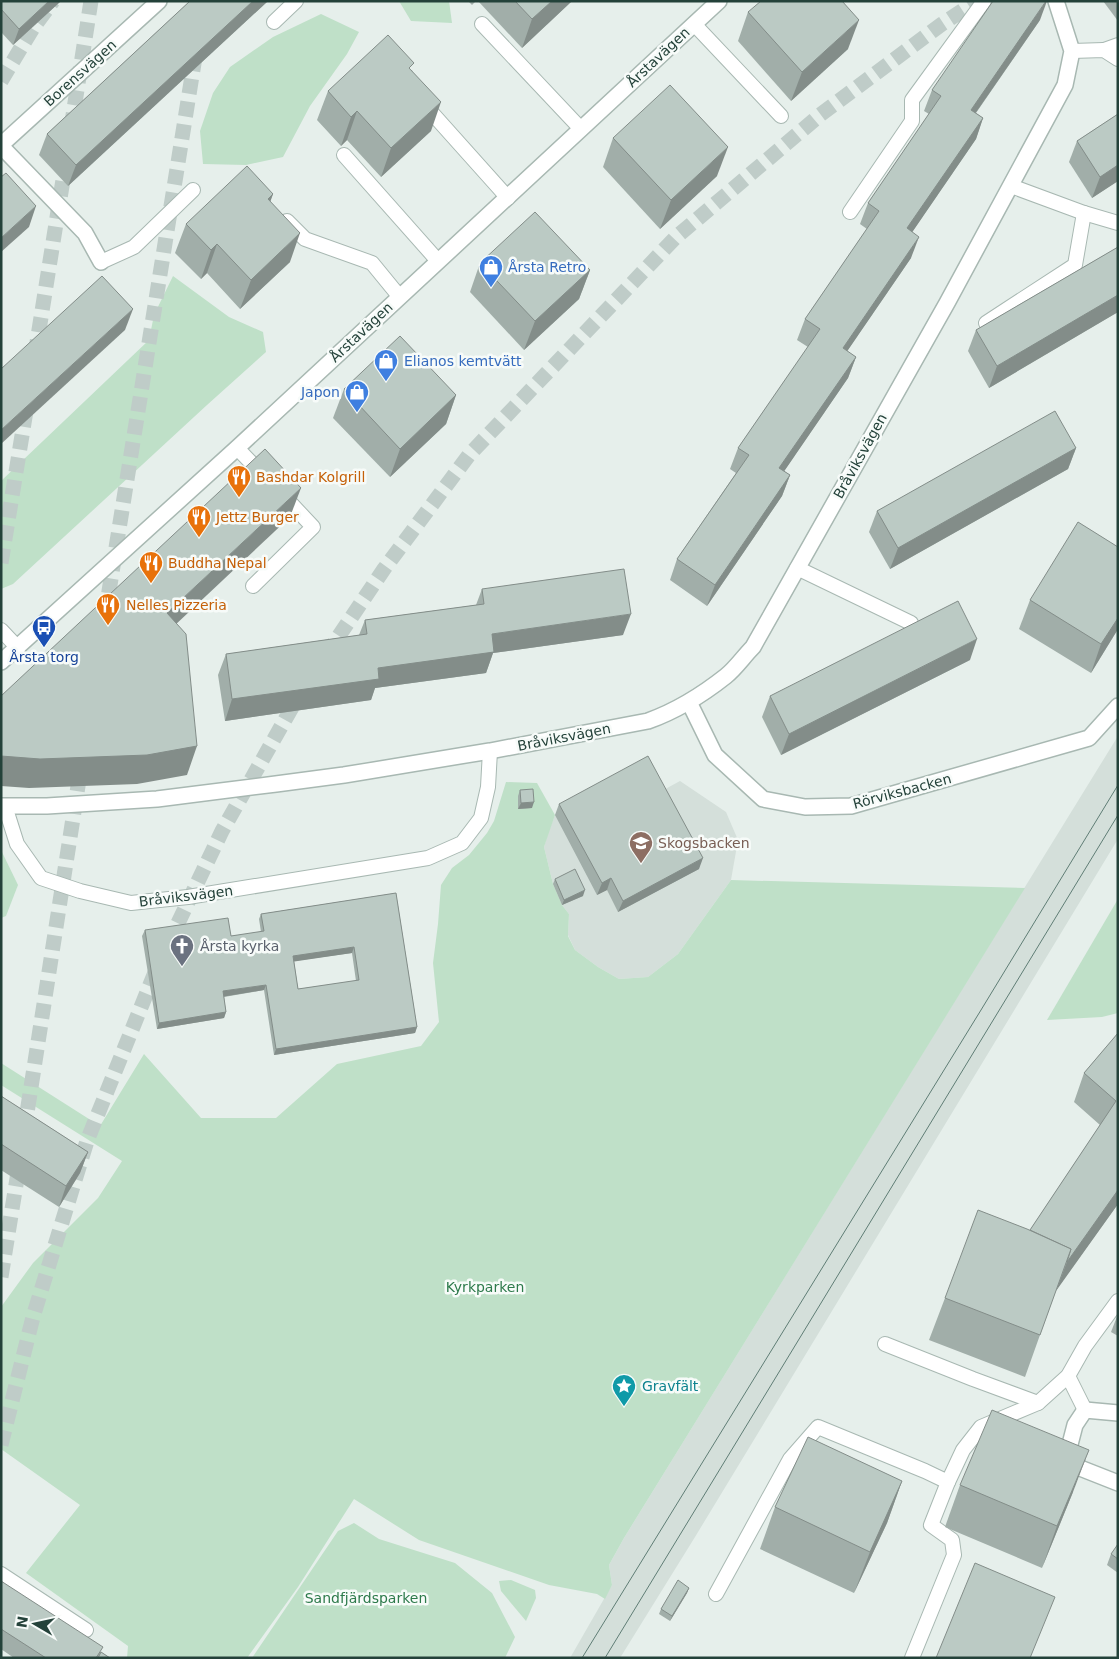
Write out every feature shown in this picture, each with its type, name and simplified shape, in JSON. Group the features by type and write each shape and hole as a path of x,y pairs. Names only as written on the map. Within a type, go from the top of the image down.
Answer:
{"street":[{"name":"Borensvägen","path":"101,262 85,232 1,146 159,1"},
{"name":"Årstavägen","path":"1,662 237,448 719,1"},
{"name":"Bråviksvägen","path":"3,806 47,806 156,799 344,775 490,752 648,721 689,702 727,675 753,647 1011,186 1065,84 1072,52 1056,1"},
{"name":"Rörviksbacken","path":"689,702 715,755 742,780 763,799 805,807 851,806 1089,738 1118,706"},
{"path":"1118,1413 1085,1410 1075,1426 1068,1452 1080,1468 1118,1483"}],"lane":[{"path":"274,22 296,1"},
{"path":"850,212 912,121 912,100 984,1"},
{"path":"482,24 581,129"},
{"path":"694,24 781,116"},
{"path":"1072,52 1104,50 1118,45"},
{"path":"1104,50 1118,59"},
{"path":"414,93 508,198"},
{"path":"344,155 438,261"},
{"path":"1011,186 1084,213 1118,223"},
{"path":"101,262 134,247 193,190"},
{"path":"276,211 305,239 372,263 399,296"},
{"path":"986,323 1075,265 1084,213"},
{"path":"237,448 313,527 253,586"},
{"path":"797,568 911,623"},
{"path":"1,630 18,648"},
{"name":"Bråviksvägen","path":"3,806 17,844 41,878 80,891 130,903 188,897 428,858 462,843 481,818 488,787 490,752"},
{"path":"912,1658 954,1555 952,1540 931,1525 963,1450 981,1427 1038,1403 1068,1376 1085,1346 1118,1301"},
{"path":"885,1344 1038,1403"},
{"path":"1068,1376 1085,1410"},
{"path":"716,1594 790,1459 818,1427 948,1482"},
{"path":"1,1574 86,1630"}],"shaded area":[{"path":"1118,736 1118,839 620,1658 570,1658 612,1585 609,1565 624,1538"},
{"name":"Skogsbacken","path":"680,781 726,812 738,840 731,880 678,954 648,977 619,979 598,967 575,950 568,935 569,914 562,905 553,884 544,847 548,833 555,815 658,793"}],"green space":[{"path":"399,1 449,1 452,23 411,21"},
{"path":"321,14 359,32 347,54 310,106 283,157 246,165 203,164 200,131 213,93 230,67 273,37"},
{"path":"173,276 229,317 263,332 266,352 13,584 1,589 1,481 149,340 154,315"},
{"name":"Kyrkparken","path":"506,782 537,783 555,815 544,847 553,884 562,905 569,914 568,936 575,950 598,967 619,979 648,977 678,954 731,880 1025,888 624,1538 609,1565 612,1585 605,1599 597,1594 549,1585 419,1540 354,1499 298,1587 247,1658 127,1658 128,1646 26,1573 80,1505 1,1449 1,1307 33,1263 98,1198 122,1161 1,1085 1,1063 100,1126 144,1054 201,1118 276,1118 337,1064 421,1046 439,1022 433,963 441,885 452,868 469,855 487,833 494,821"},
{"path":"1,850 18,885 6,916 1,918"},
{"path":"1118,899 1118,1013 1102,1017 1047,1020"},
{"name":"Sandfjärdsparken","path":"354,1523 379,1539 455,1563 492,1593 515,1637 505,1658 252,1658 338,1531"},
{"path":"511,1580 535,1590 536,1598 526,1621 501,1591 499,1581"}],"building":[{"path":"1,1 49,1 19,29 1,9"},
{"path":"190,1 253,1 76,165 47,134"},
{"path":"515,1 552,1 532,19"},
{"path":"761,1 842,1 859,20 802,72 748,12"},
{"path":"993,1 1046,1 971,110 983,118 907,228 919,237 843,348 856,357 779,468 790,475 715,585 677,559 749,455 738,448 820,329 805,319 879,211 868,203 941,96 932,90"},
{"path":"388,35 414,63 409,68 441,102 391,148 357,111 351,117 328,91"},
{"path":"670,85 728,147 671,200 613,138"},
{"path":"1118,114 1118,165 1100,177 1077,141"},
{"path":"247,166 273,194 268,199 300,233 251,280 217,244 211,250 186,224"},
{"path":"6,173 36,206 1,238 1,177"},
{"path":"535,212 590,270 535,321 480,263"},
{"path":"1118,247 1118,295 997,366 976,330"},
{"path":"102,276 133,309 1,430 1,369"},
{"path":"400,336 456,395 400,449 344,389"},
{"path":"1055,411 1076,448 898,548 877,511"},
{"path":"265,449 301,488 167,613 186,634 197,746 147,755 40,759 1,756 1,696"},
{"path":"1078,522 1118,547 1118,618 1101,644 1030,600"},
{"path":"624,569 631,614 492,634 494,652 378,668 379,679 232,699 226,654 367,634 365,620 484,604 482,589"},
{"path":"958,601 977,639 789,734 770,696"},
{"path":"648,756 703,858 623,901 611,878 602,883 559,804"},
{"path":"533,789 534,802 521,803 520,790"},
{"path":"575,869 585,890 564,900 555,879"},
{"path":"396,893 417,1027 276,1049 266,985 223,991 226,1012 159,1023 145,930 228,918 231,936 264,931 261,914","holes":["354,947 359,980 298,989 293,956"]},
{"path":"1118,1033 1118,1190 1067,1262 1071,1249 1030,1230 1116,1101 1084,1073"},
{"path":"1,1096 88,1152 66,1186 1,1144"},
{"path":"978,1210 1071,1249 1040,1335 945,1298"},
{"path":"992,1410 1089,1450 1057,1526 960,1485"},
{"path":"808,1437 902,1481 870,1552 775,1507"},
{"path":"1118,1544 1118,1559 1111,1554"},
{"path":"975,1563 1055,1597 1030,1658 936,1658"},
{"path":"678,1580 689,1588 672,1616 661,1609"},
{"path":"1,1581 103,1647 96,1658 46,1658 1,1629"},
{"path":"101,1652 110,1658 98,1658"}],"tunnel":[{"path":"1,81 33,28 53,1"},
{"path":"71,128 91,1"},
{"path":"326,655 384,569 469,455 675,238 820,115 942,24 977,1"},
{"path":"105,616 196,51"},
{"path":"35,355 66,161"},
{"path":"1,563 27,405"},
{"path":"168,944 222,831 299,695"},
{"path":"24,1132 81,767"},
{"path":"1,1445 33,1317 87,1141 158,965"},
{"path":"1,1277 20,1160"}],"tram line":[{"path":"582,1658 1118,785"},
{"path":"605,1658 1118,815"}],"place":[{"name":"Årsta Retro","path":"491,288"},
{"name":"Elianos kemtvätt","path":"386,382"},
{"name":"Japon","path":"357,413"},
{"name":"Bashdar Kolgrill","path":"239,498"},
{"name":"Jettz Burger","path":"199,538"},
{"name":"Buddha Nepal","path":"151,584"},
{"name":"Nelles Pizzeria","path":"108,626"},
{"name":"Årsta torg","path":"44,648"},
{"name":"Skogsbacken","path":"641,864"},
{"name":"Årsta kyrka","path":"182,967"},
{"name":"Gravfält","path":"624,1407"}]}
